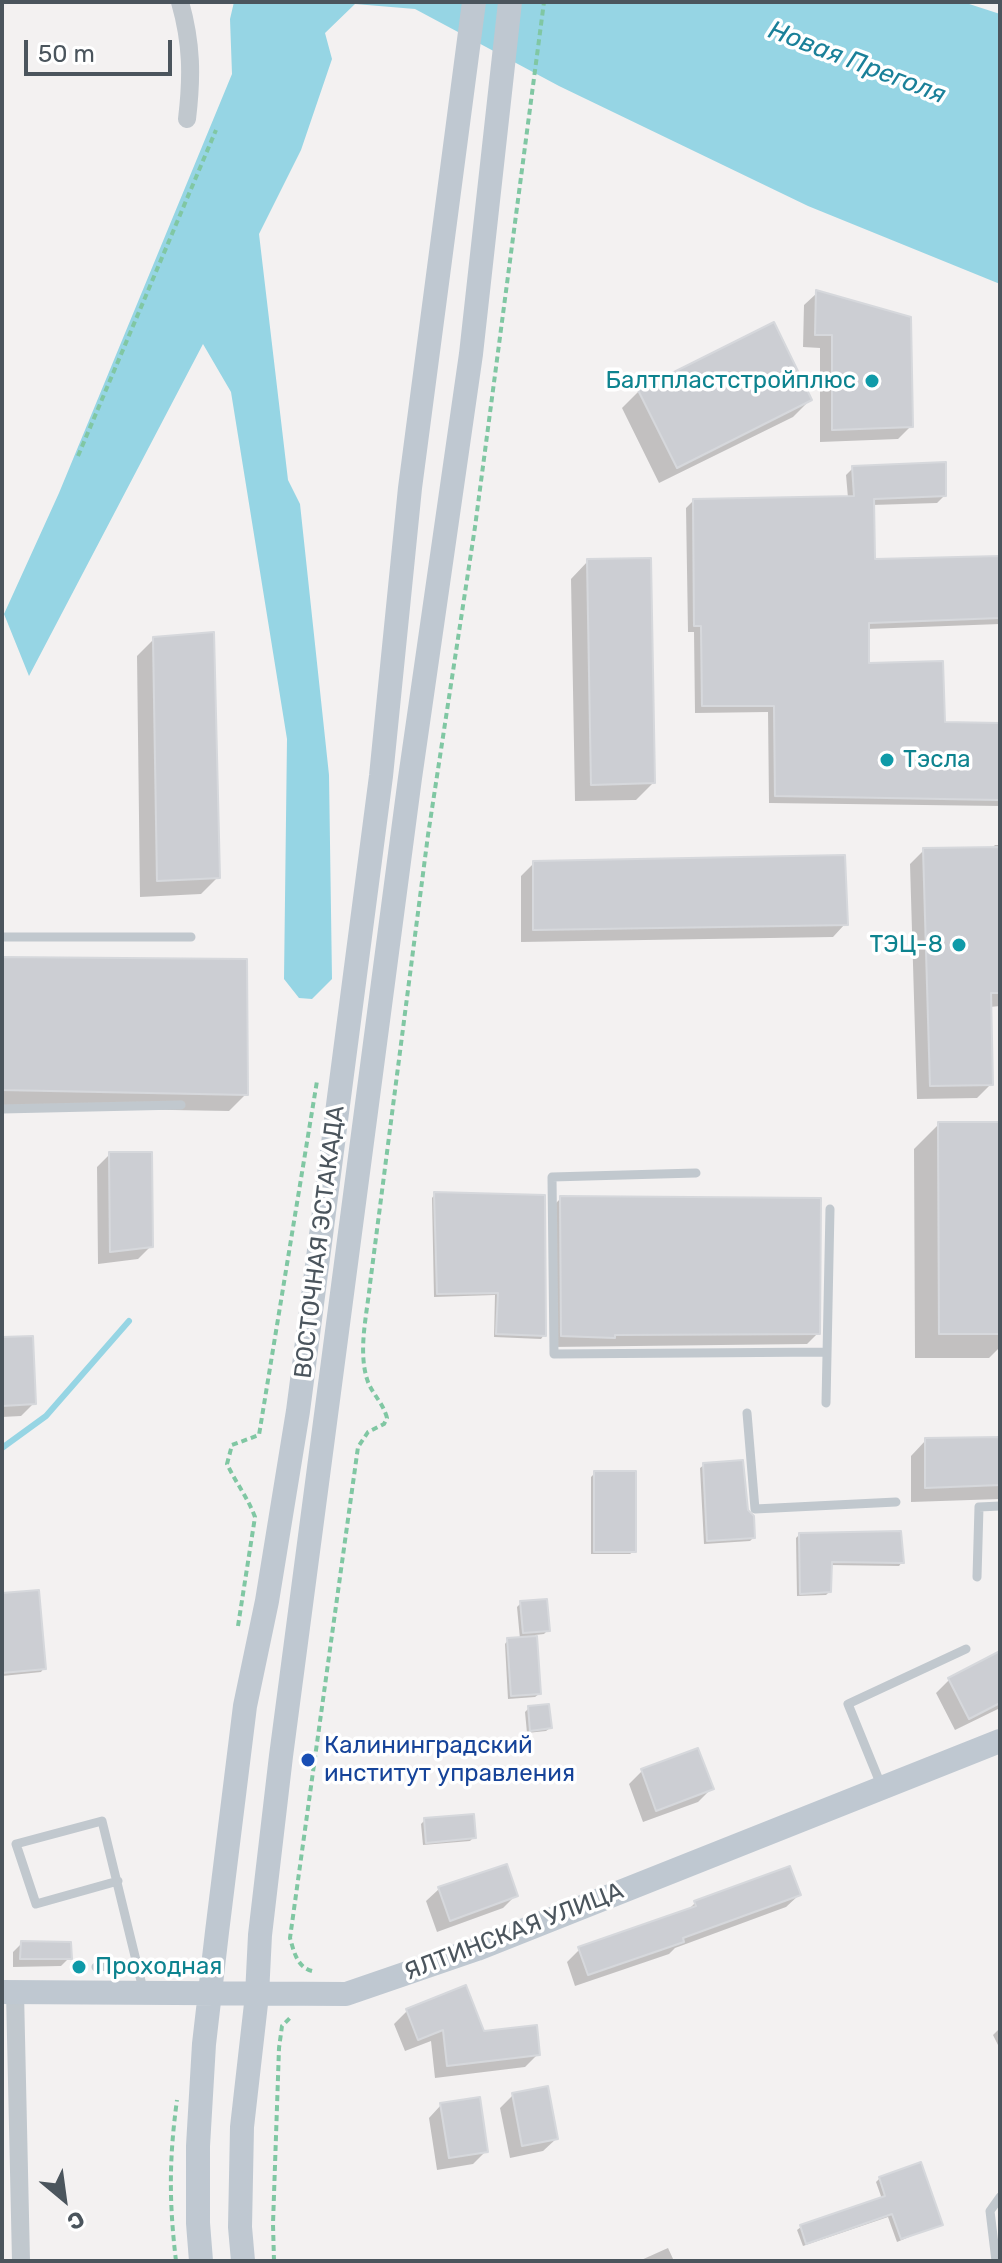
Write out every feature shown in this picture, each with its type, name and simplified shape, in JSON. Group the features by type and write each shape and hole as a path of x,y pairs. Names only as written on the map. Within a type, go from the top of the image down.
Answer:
{"main road":[{"name":"ВОСТОЧНАЯ ЭСТАКАДА","path":"201,2261 198,2146 210,1992 245,1706 267,1601 298,1411 381,776 410,488 474,2"},
{"name":"ВОСТОЧНАЯ ЭСТАКАДА","path":"243,2261 240,2227 242,2127 281,1756 408,794 452,493 510,2"},
{"name":"ЯЛТИНСКАЯ УЛИЦА","path":"9,1992 346,1994 477,1949 1000,1741"}],"street":[{"path":"180,2 186,22 192,70 187,119"},
{"path":"9,1992 21,2261"}],"lane":[{"path":"2,937 191,937"},
{"path":"2,1109 181,1105"},
{"path":"696,1173 552,1177 554,1354 827,1352"},
{"path":"826,1403 830,1209"},
{"path":"747,1413 755,1509 896,1502"},
{"path":"977,1577 979,1507 1000,1506"},
{"path":"882,1788 848,1704 966,1649"},
{"path":"118,1881 36,1904 16,1844 102,1821 118,1881 144,1993"},
{"path":"96,1967 138,1964"},
{"path":"996,2261 990,2211 1000,2197"}],"path":[{"path":"320,1995 320,1973 305,1969 295,1956 290,1938 358,1447 368,1432 384,1424 387,1418 384,1404 367,1382 363,1354 428,835 475,527 544,2"},
{"path":"78,456 216,130"},
{"path":"236,1637 255,1517 249,1500 236,1484 227,1464 232,1445 259,1435 317,1080"},
{"path":"274,2261 279,2048 282,2026 292,2016"}],"water":[{"name":"Новая Преголя","path":"234,2 963,2 1000,14 1000,284 808,206 559,86 415,9 355,4 325,33 332,59 301,150 259,234 288,480 300,504 329,775 332,979 312,999 299,998 284,979 287,739 231,392 203,344 29,676 4,614 59,493 232,74 230,19"}],"building":[{"name":"Балтпластстройплюс","path":"816,290 911,317 913,427 832,430 832,335 815,335"},
{"path":"774,322 812,400 677,468 638,390"},
{"path":"946,462 946,496 874,499 875,559 1000,556 1000,618 869,623 869,663 943,661 945,722 1000,723 1000,800 775,796 774,706 702,706 701,626 694,626 693,499 854,496 852,466"},
{"path":"651,558 655,783 591,785 587,559"},
{"path":"214,632 220,878 157,881 153,637"},
{"name":"ТЭЦ-8","path":"1000,847 1000,993 991,993 993,1085 930,1086 923,848"},
{"path":"845,855 848,925 533,930 533,861"},
{"path":"2,957 247,959 248,1095 2,1090"},
{"path":"938,1122 1000,1122 1000,1334 939,1334"},
{"path":"109,1152 152,1152 153,1247 110,1252"},
{"path":"434,1192 545,1195 546,1336 496,1334 498,1293 437,1294"},
{"path":"560,1196 821,1198 820,1334 615,1335 615,1338 561,1336"},
{"path":"33,1336 36,1404 2,1406 2,1337"},
{"path":"1000,1437 1000,1485 925,1488 925,1438"},
{"path":"743,1460 748,1510 754,1516 755,1538 707,1541 703,1463"},
{"path":"594,1471 636,1471 636,1552 594,1552"},
{"path":"901,1531 904,1563 832,1562 831,1592 800,1594 799,1533"},
{"path":"39,1590 46,1669 2,1673 2,1593"},
{"path":"547,1599 550,1631 523,1633 520,1601"},
{"path":"537,1636 541,1694 511,1696 507,1638"},
{"path":"1000,1651 1000,1703 969,1719 948,1678"},
{"path":"549,1704 552,1728 530,1731 528,1706"},
{"path":"698,1748 714,1789 656,1811 641,1769"},
{"path":"474,1814 476,1838 426,1843 424,1818"},
{"path":"507,1864 518,1896 450,1921 438,1887"},
{"path":"790,1866 801,1895 683,1938 684,1942 588,1975 578,1947 696,1906 694,1901"},
{"path":"21,1941 71,1942 72,1959 20,1959"},
{"path":"466,1985 484,2031 537,2025 540,2055 447,2066 443,2030 418,2040 406,2009"},
{"path":"548,2086 558,2139 522,2146 512,2093"},
{"path":"480,2097 488,2152 449,2158 440,2103"},
{"path":"921,2162 943,2225 901,2239 892,2214 806,2244 800,2225 885,2196 879,2177"}],"waterway":[{"path":"2,1448 46,1416 129,1321"}],"place":[{"name":"Балтпластстройплюс","path":"872,381"},
{"name":"Тэсла","path":"887,760"},
{"name":"ТЭЦ-8","path":"959,945"},
{"name":"Калининградский институт управления","path":"308,1760"},
{"name":"Проходная","path":"79,1967"}]}
